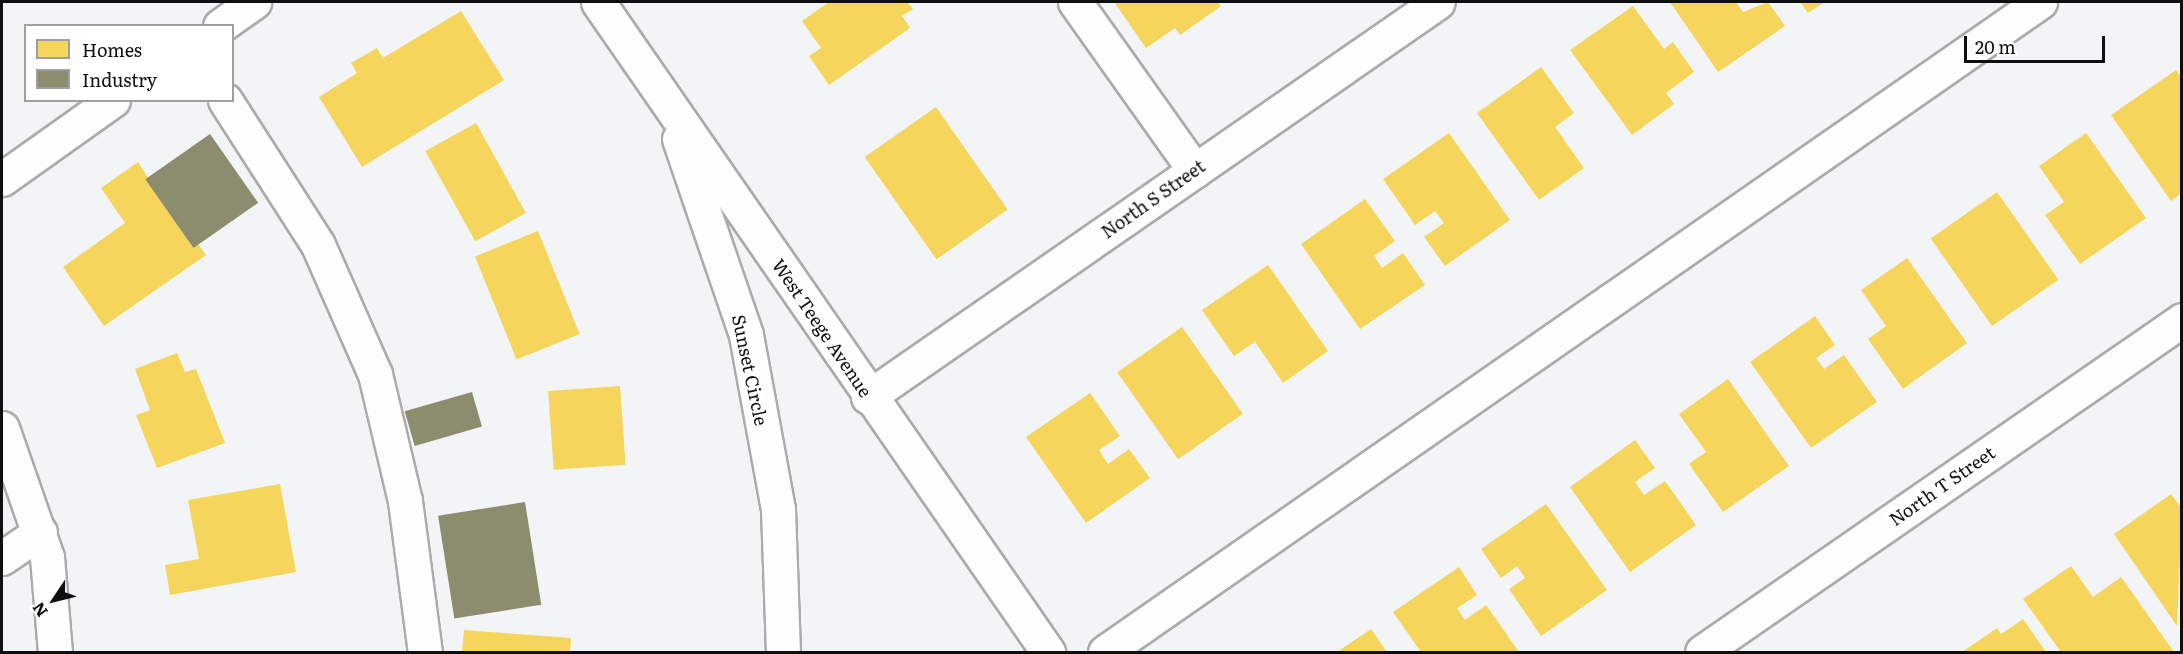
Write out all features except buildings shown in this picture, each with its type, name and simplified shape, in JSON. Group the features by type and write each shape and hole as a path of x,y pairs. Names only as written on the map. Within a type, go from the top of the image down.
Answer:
{"street":[{"path":"223,24 254,2"},
{"name":"West Teege Avenue","path":"598,2 868,397 1048,652"},
{"path":"1075,2 1195,171"},
{"name":"North S Street","path":"868,397 1438,2"},
{"path":"1105,652 2040,2"},
{"name":"Sunset Circle","path":"665,97 746,335 778,510 783,652"},
{"path":"2,179 110,102"},
{"path":"226,102 318,245 375,374 405,501 425,652"},
{"name":"North T Street","path":"1702,652 2181,320"},
{"path":"2,428 40,532 55,652"},
{"path":"2,558 40,532"}]}
